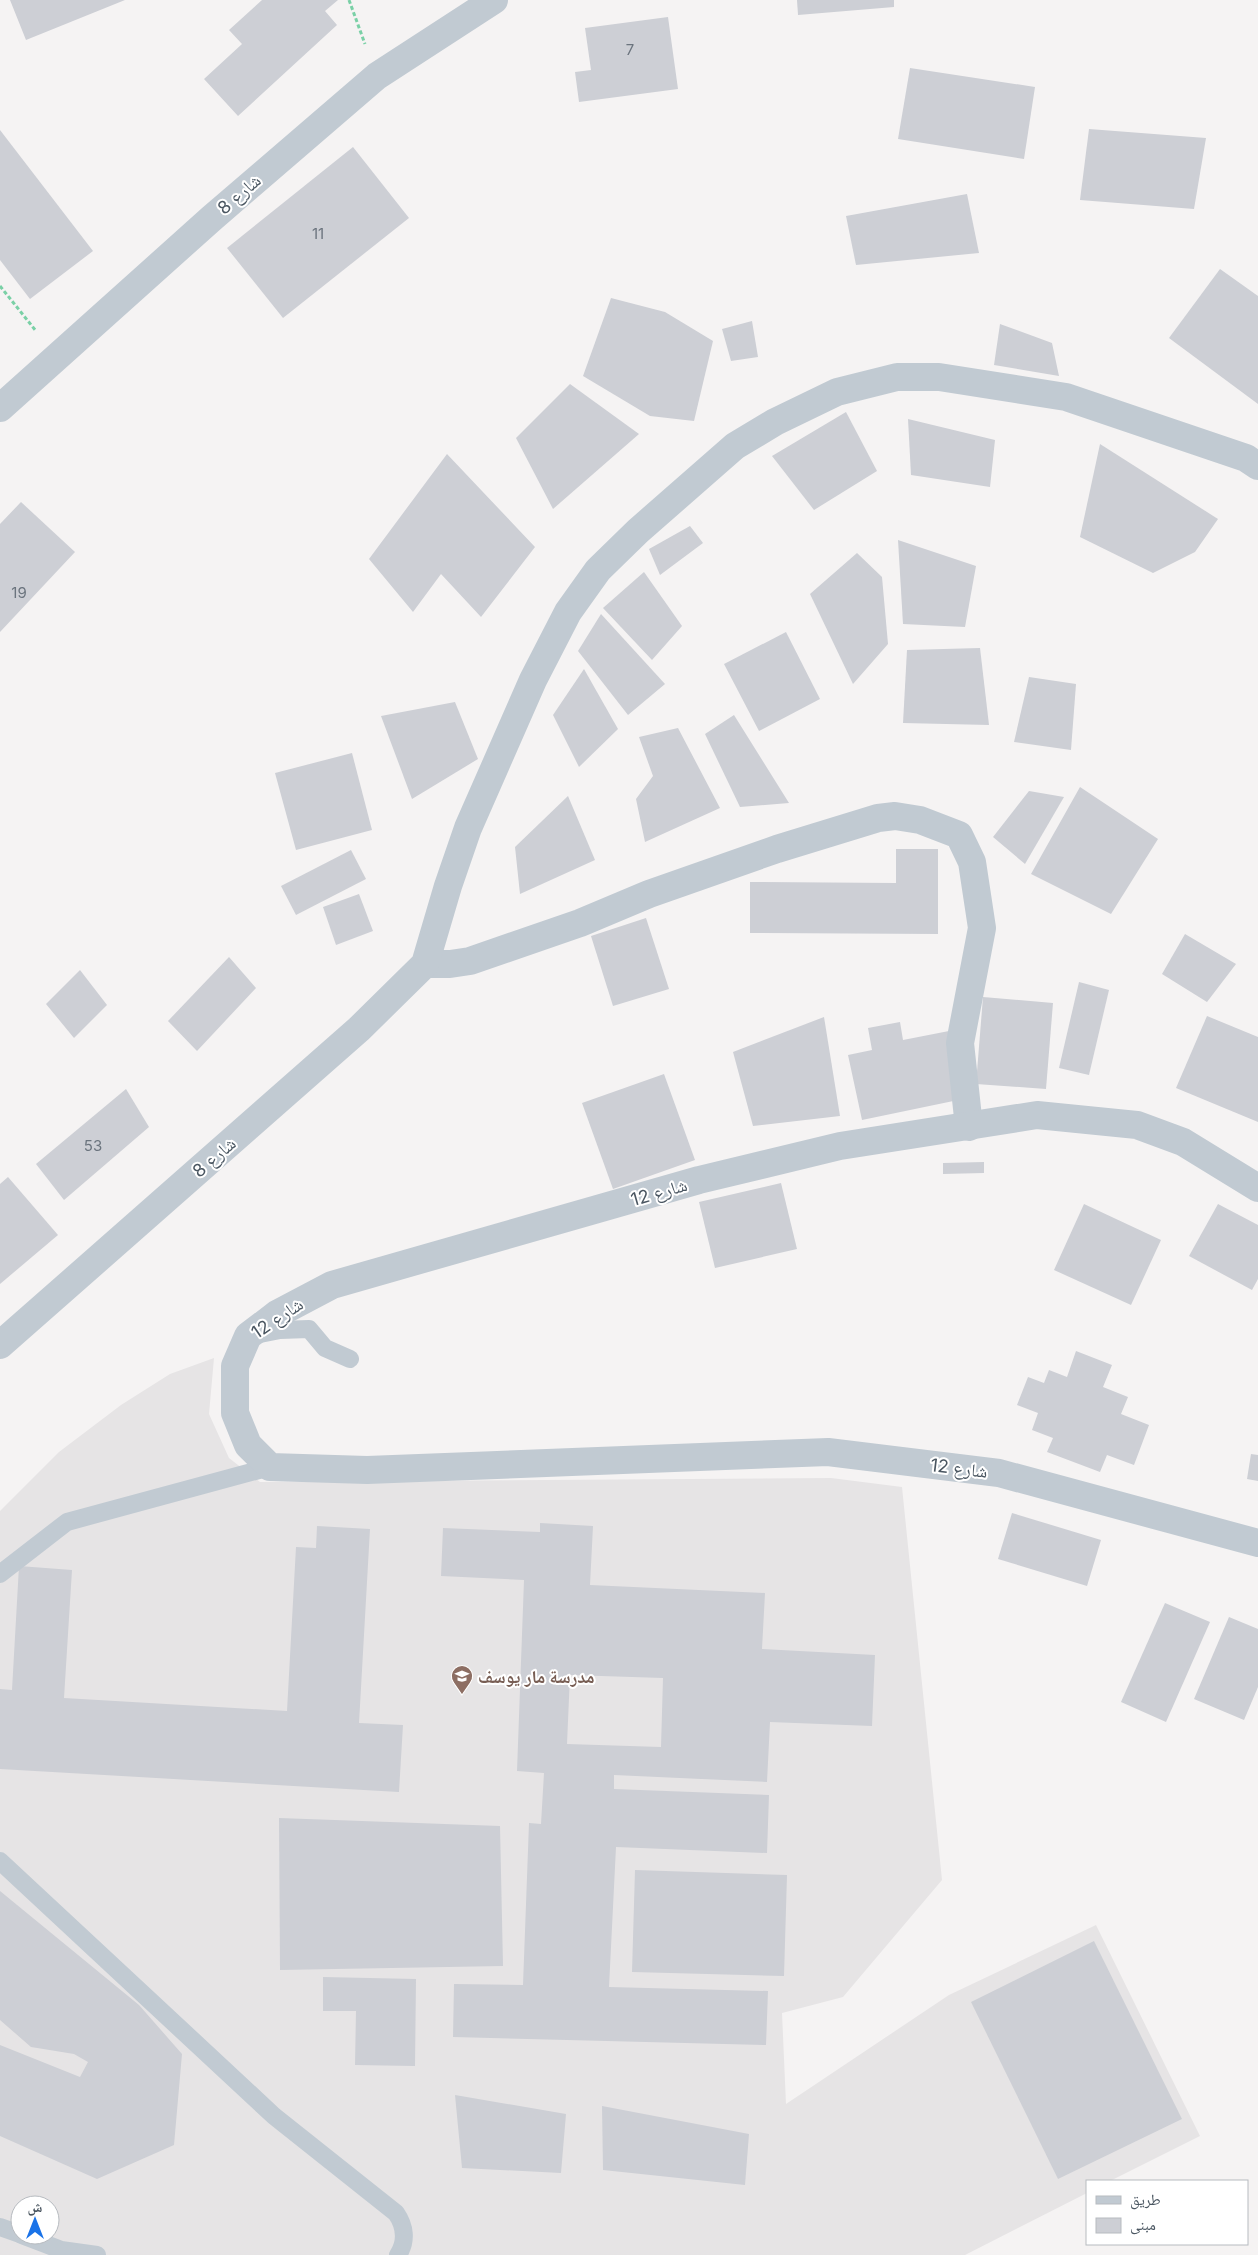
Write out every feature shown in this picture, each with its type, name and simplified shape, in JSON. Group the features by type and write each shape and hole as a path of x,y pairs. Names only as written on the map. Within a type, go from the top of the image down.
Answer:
{"street":[{"name":"شارع 8","path":"0,408 212,218 377,76 494,0"},
{"path":"968,1127 960,1043 982,928 972,862 960,835 920,820 895,816 878,818 777,849 649,894 580,923 470,961 450,964 425,964 448,886 468,828 533,680 568,612 598,570 638,531 735,446 775,422 837,392 897,377 940,377 1066,397 1246,458 1258,466"},
{"name":"شارع 8","path":"0,1345 359,1029 425,964"},
{"name":"شارع 12","path":"1258,1188 1183,1142 1137,1125 1037,1115 840,1146 700,1180 332,1285 277,1314 248,1336 235,1366 235,1413 248,1444 270,1467 367,1470 828,1452 998,1473 1258,1544"}],"lane":[{"path":"248,1336 280,1330 309,1329 325,1348 350,1359"},
{"path":"0,1574 67,1522 270,1467"},
{"path":"0,1861 274,2116 396,2213 402,2223 404,2233 398,2255"},
{"path":"48,2245 61,2250 97,2255"}],"path":[{"path":"348,0 377,76"},
{"path":"0,286 57,357"}],"shaded area":[{"name":"مدرسة مار يوسف","path":"214,1358 209,1414 229,1458 260,1482 831,1478 902,1487 942,1880 843,1997 782,2013 786,2104 949,1995 1096,1925 1200,2136 1112,2180 1086,2180 1086,2194 965,2255 0,2255 0,1511 59,1452 121,1405 170,1374"}],"building":[{"path":"10,0 125,0 26,40"},
{"path":"262,0 338,0 325,11 337,25 238,116 204,79 242,44 229,30"},
{"path":"797,0 894,0 894,7 798,15"},
{"path":"668,17 678,89 579,102 575,72 591,70 585,28"},
{"path":"910,68 1035,87 1024,159 898,139"},
{"path":"1089,129 1206,138 1194,209 1080,200"},
{"path":"0,130 93,251 30,299 0,260"},
{"path":"353,147 409,218 283,318 227,248"},
{"path":"967,194 979,253 856,265 846,216"},
{"path":"1220,269 1258,296 1258,404 1169,338"},
{"path":"611,298 665,312 713,341 694,421 650,416 583,376"},
{"path":"752,321 758,357 731,361 722,329"},
{"path":"1000,324 1052,343 1059,376 994,365"},
{"path":"570,384 639,434 553,509 516,438"},
{"path":"846,412 877,471 814,510 772,456"},
{"path":"908,419 995,440 990,487 911,475"},
{"path":"1100,444 1218,519 1195,552 1153,573 1080,537"},
{"path":"447,454 535,547 481,617 441,574 413,612 369,559"},
{"path":"21,502 75,552 0,632 0,524"},
{"path":"690,526 703,543 660,575 649,549"},
{"path":"898,540 976,566 965,627 903,624"},
{"path":"857,553 882,577 888,644 853,684 810,594"},
{"path":"644,572 682,626 652,660 603,608"},
{"path":"601,614 665,684 628,715 578,651"},
{"path":"786,632 820,699 759,731 724,664"},
{"path":"980,648 989,725 903,723 907,650"},
{"path":"584,669 618,729 579,767 553,715"},
{"path":"1029,677 1076,684 1071,750 1014,742"},
{"path":"455,702 478,759 412,799 381,716"},
{"path":"734,715 789,803 740,807 705,734"},
{"path":"678,728 720,808 645,842 636,799 653,776 639,737"},
{"path":"352,753 372,830 296,850 275,773"},
{"path":"1080,787 1158,839 1111,914 1031,874"},
{"path":"1029,791 1064,797 1025,864 993,837"},
{"path":"568,796 595,860 520,894 515,847"},
{"path":"896,849 938,849 938,934 750,933 750,882 896,883"},
{"path":"351,850 366,879 296,915 281,886"},
{"path":"359,894 373,931 336,945 323,907"},
{"path":"646,918 669,989 613,1006 591,936"},
{"path":"1185,934 1236,964 1207,1002 1162,974"},
{"path":"229,957 256,988 197,1051 168,1021"},
{"path":"80,970 107,1005 74,1038 46,1004"},
{"path":"1079,982 1109,990 1089,1075 1059,1068"},
{"path":"983,997 1053,1003 1046,1089 976,1084"},
{"path":"1207,1016 1258,1037 1258,1122 1176,1088"},
{"path":"824,1017 840,1116 753,1126 733,1052"},
{"path":"900,1022 903,1040 949,1031 963,1099 862,1120 848,1055 872,1050 868,1028"},
{"path":"664,1074 695,1160 613,1189 582,1103"},
{"path":"126,1089 149,1127 64,1200 36,1164"},
{"path":"984,1162 984,1173 943,1174 943,1163"},
{"path":"8,1177 58,1235 0,1284 0,1184"},
{"path":"781,1183 797,1249 715,1268 699,1202"},
{"path":"1084,1204 1161,1240 1131,1305 1054,1270"},
{"path":"1218,1204 1258,1225 1258,1279 1252,1290 1189,1256"},
{"path":"1076,1351 1112,1365 1103,1387 1128,1397 1121,1414 1149,1425 1134,1465 1107,1455 1100,1472 1047,1452 1053,1438 1032,1430 1038,1413 1017,1405 1028,1377 1044,1383 1049,1370 1067,1377"},
{"path":"1251,1454 1258,1455 1258,1481 1247,1479"},
{"path":"1012,1513 1101,1540 1087,1586 998,1559"},
{"path":"540,1523 593,1526 590,1585 765,1593 762,1649 875,1655 872,1726 770,1722 767,1782 614,1775 614,1789 769,1795 767,1853 616,1847 609,1987 768,1991 766,2045 453,2037 454,1984 523,1985 529,1823 541,1824 544,1773 517,1771 524,1580 441,1576 443,1528 540,1532","holes":["570,1675 663,1678 661,1747 567,1744"]},
{"path":"317,1526 370,1529 359,1723 403,1725 399,1792 0,1769 0,1689 12,1690 19,1566 72,1570 64,1698 287,1711 296,1547 316,1548"},
{"path":"1165,1603 1210,1622 1166,1722 1121,1702"},
{"path":"1229,1617 1258,1629 1258,1687 1244,1720 1194,1699"},
{"path":"279,1818 500,1826 503,1966 280,1970"},
{"path":"635,1870 787,1875 784,1976 632,1972"},
{"path":"0,1891 139,2005 182,2054 174,2145 97,2179 0,2136 0,2045 80,2077 88,2062 74,2054 31,2047 0,2020"},
{"path":"1094,1941 1182,2119 1058,2179 971,2002"},
{"path":"323,1977 416,1979 415,2066 355,2065 356,2011 323,2011"},
{"path":"455,2095 566,2114 561,2173 462,2168"},
{"path":"602,2106 749,2134 745,2185 603,2170"}],"place":[{"name":"مدرسة مار يوسف","path":"462,1695"}]}
